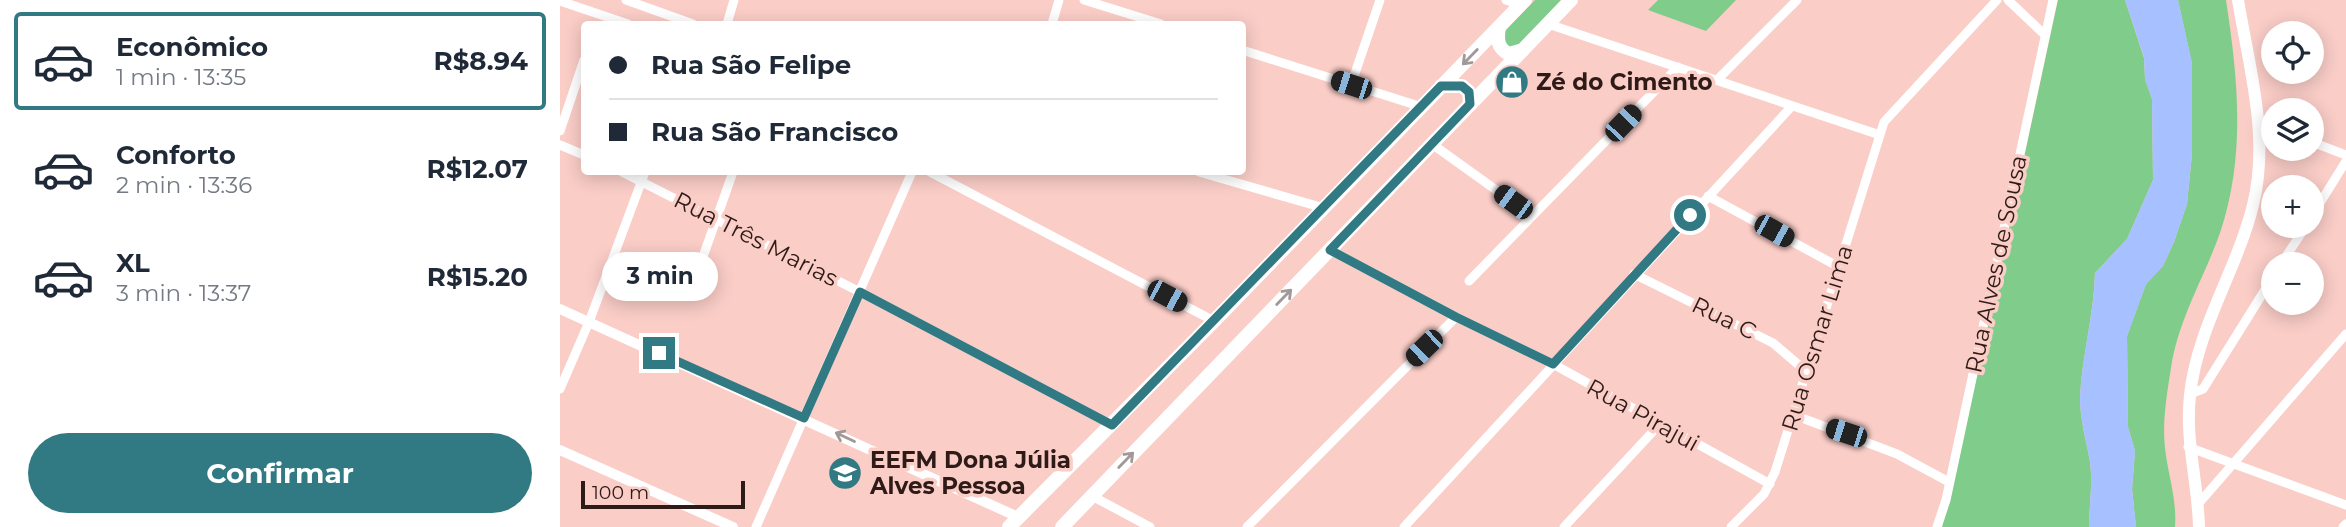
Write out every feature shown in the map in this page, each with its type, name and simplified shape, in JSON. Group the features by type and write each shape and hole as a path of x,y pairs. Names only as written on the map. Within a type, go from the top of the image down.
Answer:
{"main road":[{"path":"1062,527 1571,0"},
{"path":"2199,527 2199,503 2188,447 2190,394 2195,358 2205,328 2226,286 2254,203 2260,162 2259,123 2239,1"},
{"path":"1014,522 1422,107 1499,27 1517,2"},
{"path":"1499,27 1498,40 1505,52 1515,54 1523,50"},
{"path":"1441,86 1462,86 1469,92 1470,104"}],"street":[{"path":"626,0 684,21"},
{"path":"728,21 734,0"},
{"path":"1053,21 1059,0"},
{"path":"1084,0 1151,21"},
{"path":"1351,85 1380,0"},
{"path":"1717,80 1797,0"},
{"name":"Rua Osmar Lima","path":"1731,527 1770,484 1794,415 1884,122 1997,0"},
{"path":"2008,0 2045,35"},
{"name":"Rua Alves de Sousa","path":"1937,527 2053,0"},
{"path":"560,1 599,20"},
{"path":"1548,24 1880,135"},
{"path":"1246,51 1422,107"},
{"path":"1469,281 1678,67"},
{"path":"560,131 581,69"},
{"path":"1404,527 1634,274 1792,106"},
{"path":"1432,144 1531,215"},
{"path":"560,145 581,154"},
{"path":"2324,147 2346,155"},
{"path":"2324,197 2346,161"},
{"path":"693,285 732,175"},
{"path":"756,527 911,175"},
{"path":"936,175 1214,321"},
{"path":"1209,175 1324,208"},
{"path":"560,389 589,321 643,176"},
{"name":"Rua Três Marias","path":"643,176 718,219 1112,425"},
{"path":"1708,196 1839,267"},
{"name":"Rua Pirajui","path":"1330,250 1456,317 1553,364 1770,484"},
{"name":"Rua C","path":"1634,274 1773,343 1807,372"},
{"path":"2190,394 2203,389 2261,296"},
{"path":"560,309 804,418 1014,522"},
{"path":"1247,527 1456,317"},
{"path":"2199,503 2346,334"},
{"path":"1794,415 1897,454 1949,482"},
{"path":"1564,527 1659,425"},
{"path":"2188,447 2346,505"},
{"path":"560,450 733,527"},
{"path":"1092,496 1150,527"}],"green space":[{"path":"1535,0 1561,0 1516,48 1507,48 1503,33"},
{"path":"1658,0 1736,0 1706,31 1648,10"},
{"path":"2058,0 2125,0 2144,58 2145,79 2152,99 2153,180 2127,239 2095,273 2080,397 2091,470 2089,527 1942,527 1950,500"},
{"path":"2178,0 2226,0 2236,88 2234,175 2220,233 2185,316 2174,350 2165,408 2164,438 2175,507 2175,527 2136,527 2132,489 2135,451 2128,427 2127,336 2146,284 2163,266 2174,242 2187,204 2192,154 2192,64"}],"water":[{"path":"2125,0 2178,0 2192,63 2192,154 2187,204 2174,242 2163,266 2146,284 2127,336 2128,427 2135,451 2132,489 2136,527 2089,527 2091,470 2080,397 2095,273 2127,239 2153,180 2152,99 2145,79 2144,57"}],"place":[{"name":"Zé do Cimento","path":"1512,82"},
{"name":"EEFM Dona Júlia Alves Pessoa","path":"845,473"}],"route":[{"path":"659,353 804,418 860,292 1112,425 1441,86 1466,88 1470,95 1470,104 1330,250 1456,317 1553,364 1690,215"}]}
